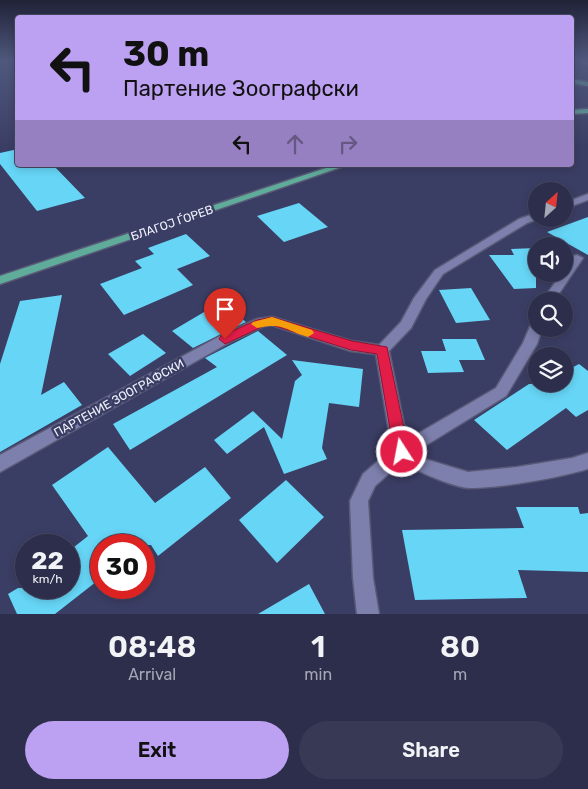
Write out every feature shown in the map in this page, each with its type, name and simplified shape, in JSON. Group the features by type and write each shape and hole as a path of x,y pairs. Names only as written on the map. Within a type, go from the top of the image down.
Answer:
{"main road":[{"path":"574,112 588,111"},
{"name":"БЛАГОЈ ЃОРЕВ","path":"0,280 338,167"}],"street":[{"path":"573,203 588,197"},
{"path":"528,219 439,272 420,298 406,325 382,350 402,452 420,465 468,480 517,475 572,466 588,461"},
{"path":"554,292 577,258"},
{"name":"ПАРТЕНИЕ ЗООГРАФСКИ","path":"0,464 225,339 262,322 280,322 344,344 382,350"},
{"path":"368,614 363,578 359,501 369,480 402,452 501,392 532,337"}],"building":[{"path":"15,150 15,167 55,167 85,198 37,211 0,164 0,153"},
{"path":"299,203 328,227 284,242 257,216"},
{"path":"588,217 588,255 573,247 573,237 556,237 547,232 558,228 572,228 573,222"},
{"path":"186,234 210,256 177,269 193,285 124,315 100,284 142,268 135,261 154,254 148,248"},
{"path":"528,248 528,282 536,282 536,288 514,289 489,255 514,255 511,249"},
{"path":"471,288 490,320 456,323 439,290"},
{"path":"62,295 41,395 64,382 82,405 0,452 0,364 20,301"},
{"path":"221,302 246,322 193,348 172,331"},
{"path":"258,331 287,355 130,450 113,424 217,367 205,358"},
{"path":"143,334 166,353 130,376 108,354"},
{"path":"442,339 476,339 485,360 459,360 464,372 428,373 421,351 446,351"},
{"path":"292,360 363,369 359,407 329,403 322,448 327,459 284,474 264,427 227,454 214,440 253,411 282,439 295,381 302,375"},
{"path":"579,364 588,371 588,410 576,417 566,408 507,450 474,420 528,385 528,392 573,392 573,367"},
{"path":"108,447 155,503 205,467 231,498 158,556 155,551 155,534 90,534 90,587 80,594 80,542 88,536 52,485"},
{"path":"286,480 324,517 277,563 239,520"},
{"path":"516,507 578,507 580,514 588,513 588,572 518,570 527,598 415,600 402,530 524,528"},
{"path":"309,584 325,614 258,614"},
{"path":"15,590 15,599 74,599 55,614 17,614 8,594"}],"slow traffic":[{"path":"257,324 272,321 280,322 308,333"}],"route":[{"path":"225,339 262,322 272,321 351,346 382,350 402,452"}]}
